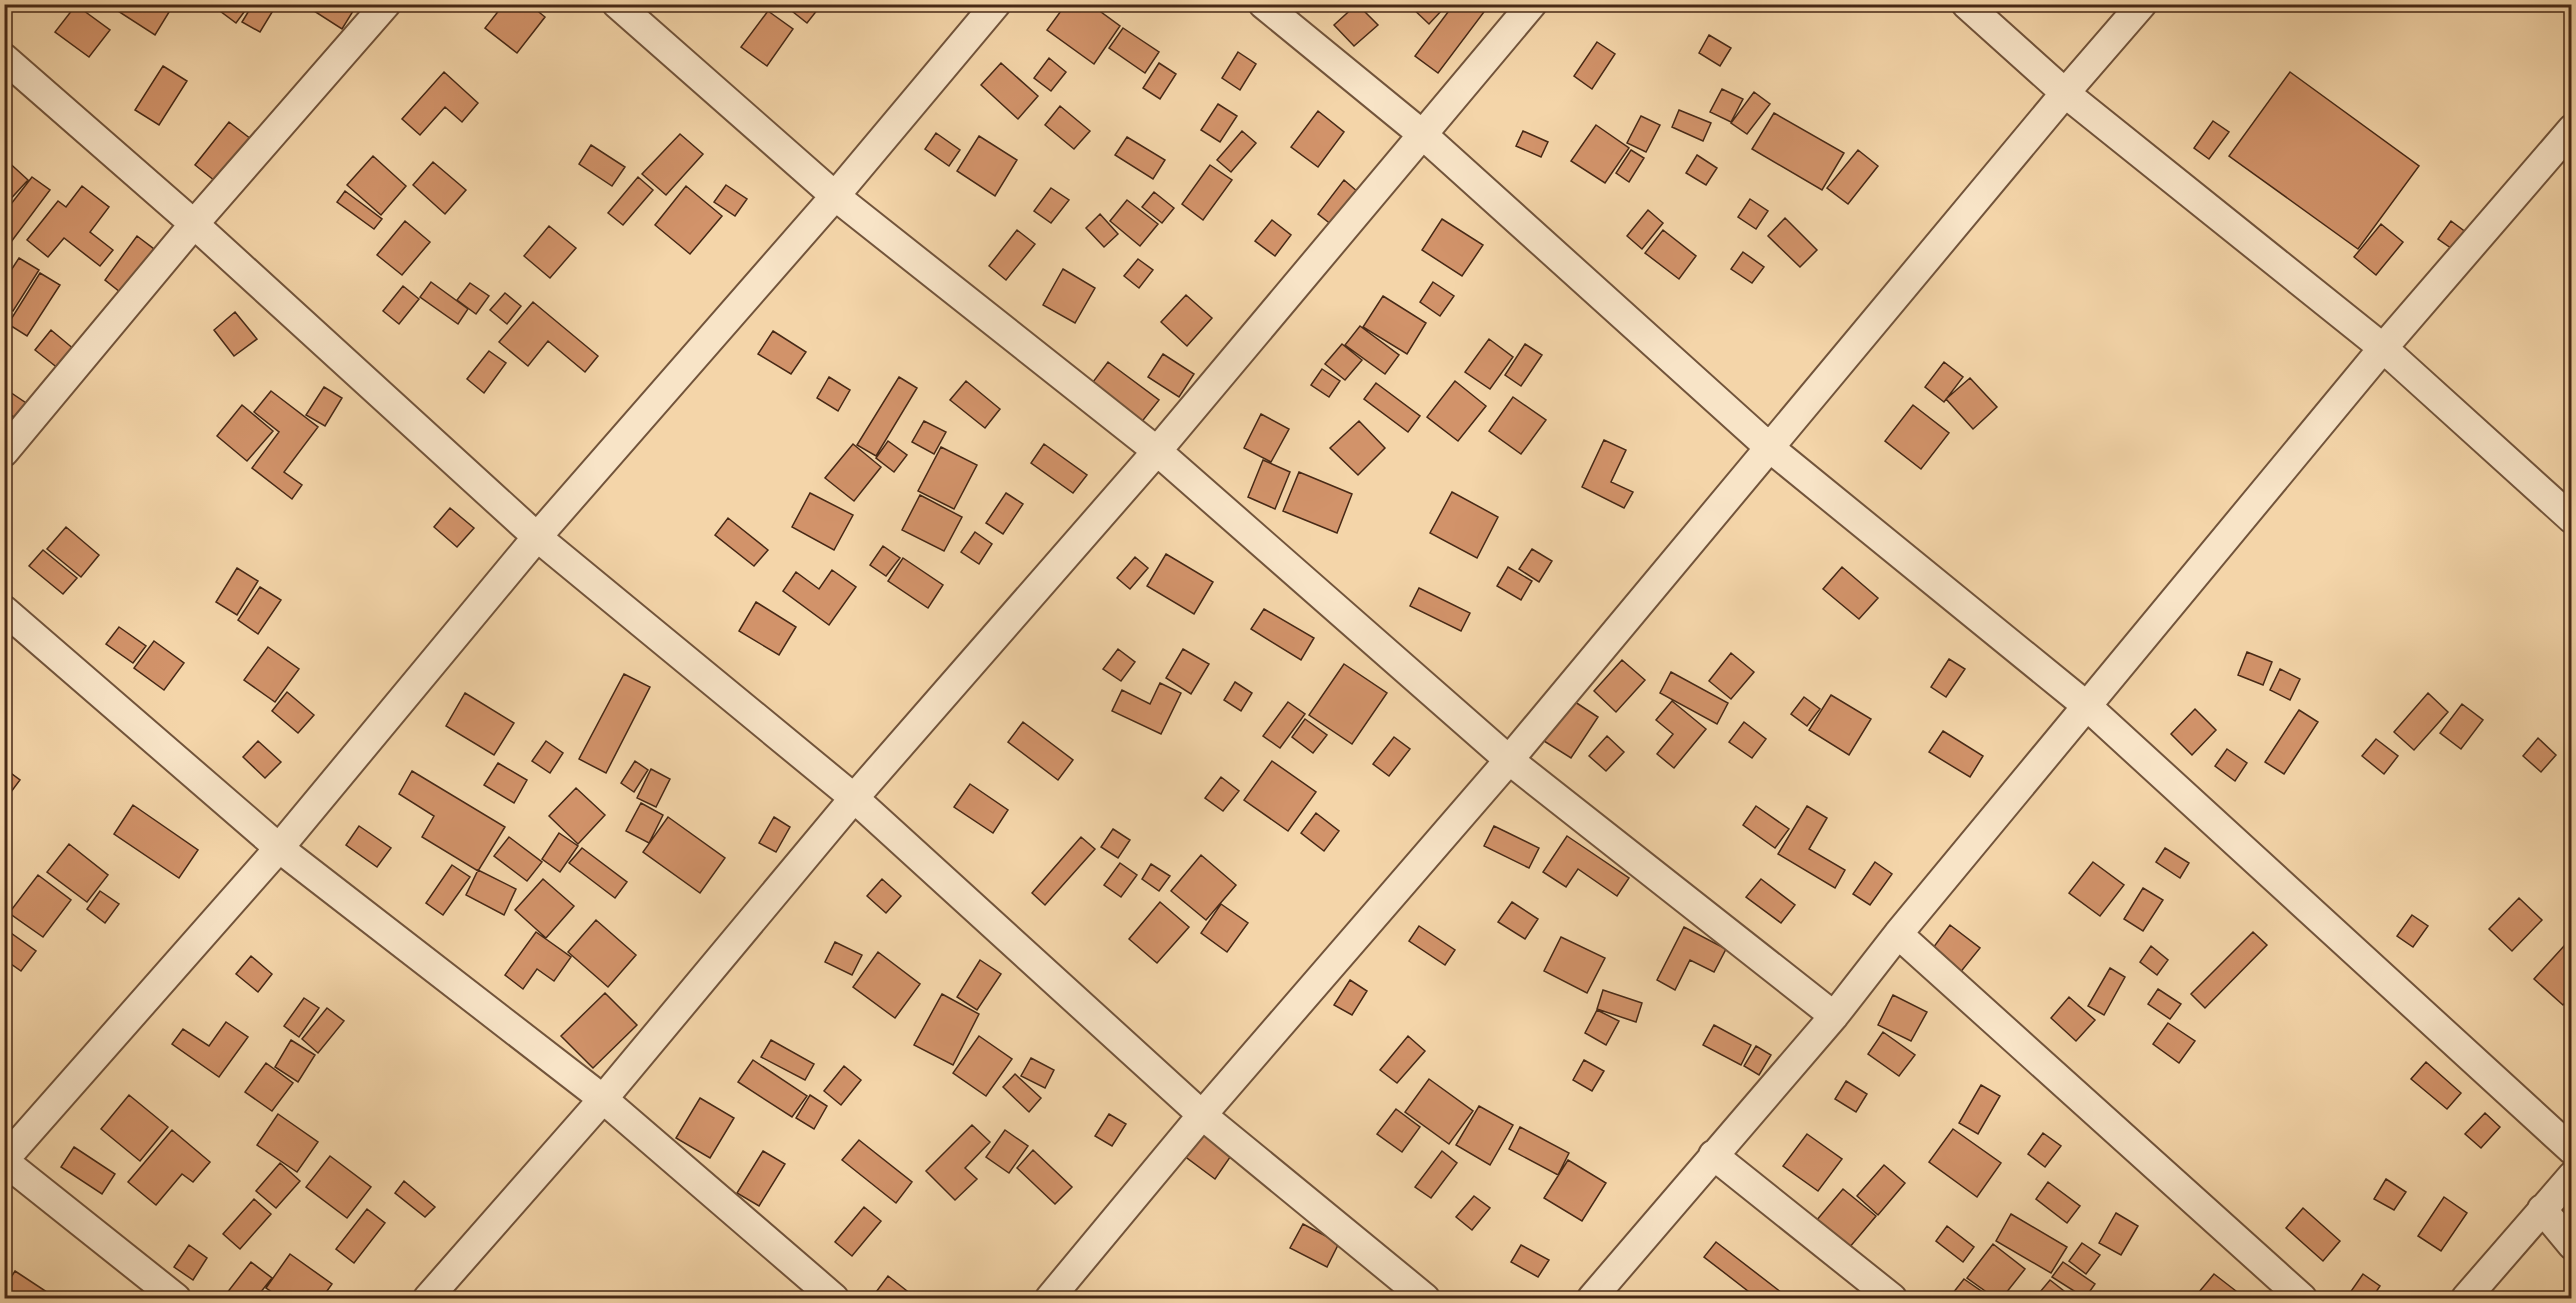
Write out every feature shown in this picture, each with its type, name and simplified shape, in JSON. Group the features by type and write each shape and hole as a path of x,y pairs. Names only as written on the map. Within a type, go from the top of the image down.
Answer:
{"street":[{"path":"4,452 194,224 386,4"},
{"path":"617,4 835,196 1158,451 1509,760 1834,1016"},
{"path":"176,1299 4,1160 279,848 537,537 835,196 996,4"},
{"path":"1263,4 1423,135 1770,448 2088,707 2571,1150"},
{"path":"428,1299 603,1099 854,798 1158,451 1532,4"},
{"path":"1966,4 2065,93 2383,348 2571,519"},
{"path":"1050,1299 1202,1115 1509,760 2065,93 2142,4"},
{"path":"4,58 194,224 537,537 854,798 1202,1115 1425,1299"},
{"path":"1592,1299 1834,1016 1898,934 2383,348 2571,129"},
{"path":"4,610 279,848 603,1099 834,1299"},
{"path":"1898,934 2302,1299"},
{"path":"1713,1155 1892,1299"},
{"path":"2466,1299 2571,1176"},
{"path":"2542,1209 2571,1245"}],"building":[{"path":"15,4 29,4 23,11"},
{"path":"107,4 174,4 155,35"},
{"path":"219,4 250,4 236,23 216,8"},
{"path":"253,4 277,4 260,32 242,22"},
{"path":"318,4 350,4 355,8 342,29 314,11"},
{"path":"504,4 529,4 545,17 517,53 485,28"},
{"path":"670,4 683,4 679,10"},
{"path":"783,4 822,4 807,23"},
{"path":"1066,4 1090,4 1120,26 1094,64 1047,30"},
{"path":"1357,4 1378,25 1354,46 1334,25"},
{"path":"1408,4 1438,4 1443,9 1429,24"},
{"path":"1454,4 1482,4 1487,8 1438,73 1415,56"},
{"path":"76,5 110,30 89,57 55,32"},
{"path":"768,11 793,29 767,66 741,47"},
{"path":"1123,28 1159,52 1145,73 1109,48"},
{"path":"1709,35 1731,48 1720,66 1699,53"},
{"path":"1597,42 1615,54 1592,89 1574,76"},
{"path":"1238,52 1256,64 1240,90 1222,78"},
{"path":"1049,58 1066,72 1051,91 1034,78"},
{"path":"1001,63 1038,96 1018,119 981,85"},
{"path":"1159,63 1176,74 1160,99 1143,88"},
{"path":"163,66 187,81 159,125 135,110"},
{"path":"444,72 478,103 462,122 445,107 420,135 402,119"},
{"path":"2290,72 2419,166 2358,249 2229,156"},
{"path":"1722,89 1743,99 1731,122 1710,112"},
{"path":"1754,92 1770,104 1747,134 1731,123"},
{"path":"1218,104 1237,116 1220,142 1201,130"},
{"path":"1060,106 1090,131 1074,149 1045,125"},
{"path":"1679,110 1711,123 1703,141 1672,127"},
{"path":"1318,111 1344,132 1318,167 1291,147"},
{"path":"1774,113 1844,153 1822,190 1752,149"},
{"path":"1641,116 1660,125 1646,152 1627,143"},
{"path":"2213,121 2229,132 2209,159 2194,148"},
{"path":"229,122 260,146 225,189 195,165"},
{"path":"1596,125 1629,148 1605,183 1571,161"},
{"path":"1242,131 1256,143 1231,172 1217,160"},
{"path":"1523,131 1548,142 1541,157 1516,146"},
{"path":"936,133 960,150 949,166 925,149"},
{"path":"680,134 703,154 666,195 642,174"},
{"path":"979,136 1017,160 995,196 957,171"},
{"path":"1127,137 1165,160 1153,179 1115,155"},
{"path":"591,145 625,167 612,186 579,164"},
{"path":"1631,150 1644,158 1629,182 1616,173"},
{"path":"1858,150 1878,166 1848,204 1827,188"},
{"path":"1697,155 1717,168 1706,185 1686,173"},
{"path":"373,156 406,186 381,215 347,185"},
{"path":"4,158 28,180 4,206"},
{"path":"433,162 466,190 445,214 413,185"},
{"path":"1210,165 1232,180 1203,220 1182,204"},
{"path":"32,177 50,190 5,250 4,213"},
{"path":"638,177 653,190 623,225 608,213"},
{"path":"1344,180 1358,192 1332,225 1318,214"},
{"path":"726,185 747,199 735,216 714,202"},
{"path":"82,186 109,207 90,232 113,250 100,266 64,238 48,257 27,240 58,201 66,207"},
{"path":"686,186 722,216 690,254 655,225"},
{"path":"1051,188 1069,200 1051,223 1034,211"},
{"path":"345,191 382,219 374,229 337,202"},
{"path":"1154,192 1174,208 1162,223 1142,207"},
{"path":"1750,199 1768,211 1756,229 1738,217"},
{"path":"1127,200 1158,224 1140,246 1110,221"},
{"path":"1648,210 1663,223 1642,249 1627,236"},
{"path":"1100,214 1118,234 1104,247 1086,228"},
{"path":"1785,218 1817,250 1800,267 1768,236"},
{"path":"1442,219 1483,245 1462,276 1422,250"},
{"path":"1272,220 1291,235 1275,256 1255,241"},
{"path":"405,221 430,242 402,275 377,255"},
{"path":"2451,221 2471,236 2458,253 2438,239"},
{"path":"2381,224 2403,242 2376,275 2354,257"},
{"path":"549,226 576,248 550,278 524,256"},
{"path":"1017,230 1035,244 1006,280 989,266"},
{"path":"1663,230 1696,256 1679,279 1645,253"},
{"path":"137,236 154,249 120,292 105,280"},
{"path":"1743,252 1764,267 1752,283 1731,269"},
{"path":"19,258 39,270 13,311 4,305 4,281"},
{"path":"1138,259 1153,270 1139,288 1124,276"},
{"path":"1063,269 1095,288 1075,323 1043,305"},
{"path":"40,273 60,285 27,336 8,324"},
{"path":"431,282 468,309 458,324 420,297"},
{"path":"1433,282 1454,296 1440,316 1420,302"},
{"path":"470,283 489,296 476,314 457,300"},
{"path":"403,286 419,299 399,324 383,311"},
{"path":"505,293 521,306 507,324 490,310"},
{"path":"1186,295 1212,318 1187,346 1161,322"},
{"path":"1383,296 1426,323 1407,354 1363,327"},
{"path":"533,302 598,356 585,372 548,341 528,366 499,342"},
{"path":"235,312 257,339 234,356 214,330"},
{"path":"1360,326 1399,355 1385,374 1345,345"},
{"path":"51,330 75,350 59,369 35,350"},
{"path":"773,331 806,352 791,374 758,354"},
{"path":"1489,339 1513,357 1490,389 1465,372"},
{"path":"1342,344 1362,360 1345,380 1325,364"},
{"path":"1525,344 1542,355 1521,386 1505,375"},
{"path":"489,351 506,363 484,393 467,379"},
{"path":"1163,354 1194,374 1179,397 1148,377"},
{"path":"1108,362 1159,400 1140,424 1090,386"},
{"path":"1944,362 1963,377 1944,402 1925,387"},
{"path":"1322,369 1340,381 1329,397 1311,385"},
{"path":"829,377 850,390 838,411 817,398"},
{"path":"899,377 917,388 876,456 857,445"},
{"path":"1970,378 1997,407 1973,429 1946,399"},
{"path":"966,381 1000,409 985,428 950,400"},
{"path":"1455,381 1486,406 1458,441 1427,417"},
{"path":"1376,383 1420,416 1408,432 1364,399"},
{"path":"324,387 342,398 325,426 306,415"},
{"path":"4,388 32,407 22,422 4,411"},
{"path":"271,391 318,427 284,472 302,485 292,499 252,468 279,432 254,412"},
{"path":"1513,397 1546,420 1521,454 1489,431"},
{"path":"242,405 273,431 247,461 217,436"},
{"path":"1913,405 1949,433 1921,469 1885,441"},
{"path":"1261,414 1289,429 1271,462 1244,448"},
{"path":"924,421 946,432 934,454 912,442"},
{"path":"1359,421 1385,448 1358,475 1330,448"},
{"path":"1604,440 1626,450 1611,482 1633,492 1624,508 1582,487"},
{"path":"888,441 907,455 894,472 876,458"},
{"path":"853,444 881,467 854,501 825,478"},
{"path":"1044,444 1087,475 1073,493 1031,463"},
{"path":"941,447 977,465 954,509 918,491"},
{"path":"1263,460 1290,472 1275,509 1248,497"},
{"path":"1299,472 1352,494 1337,533 1283,511"},
{"path":"1452,492 1498,517 1477,558 1430,533"},
{"path":"810,493 853,515 834,550 792,527"},
{"path":"1006,493 1023,504 1003,534 986,523"},
{"path":"920,495 962,517 944,551 902,530"},
{"path":"450,508 474,528 457,547 434,527"},
{"path":"728,518 768,550 754,566 715,535"},
{"path":"66,527 99,555 81,577 47,549"},
{"path":"975,532 992,544 979,564 961,552"},
{"path":"883,546 900,558 886,576 870,565"},
{"path":"1532,549 1552,561 1539,582 1519,569"},
{"path":"43,550 77,578 63,594 29,566"},
{"path":"1166,554 1213,582 1194,614 1147,586"},
{"path":"1135,557 1148,568 1130,589 1117,578"},
{"path":"903,558 943,585 928,608 888,581"},
{"path":"1508,567 1532,581 1521,600 1497,586"},
{"path":"1842,567 1878,598 1859,619 1823,589"},
{"path":"237,568 258,581 237,615 216,602"},
{"path":"832,570 856,587 829,625 783,591 796,572 819,589"},
{"path":"260,587 281,600 258,634 238,620"},
{"path":"1419,588 1470,613 1461,631 1410,606"},
{"path":"756,602 796,627 779,655 739,631"},
{"path":"1264,609 1314,638 1301,660 1251,629"},
{"path":"119,627 146,646 133,663 106,644"},
{"path":"154,641 184,663 164,690 134,668"},
{"path":"268,647 299,669 275,702 244,680"},
{"path":"1118,649 1135,662 1121,681 1103,669"},
{"path":"1183,649 1209,664 1191,694 1166,678"},
{"path":"2247,652 2272,662 2263,685 2238,675"},
{"path":"1731,653 1754,672 1731,699 1709,681"},
{"path":"1949,659 1965,669 1946,697 1931,687"},
{"path":"1622,660 1645,680 1616,712 1594,691"},
{"path":"1344,664 1387,693 1352,744 1309,715"},
{"path":"2280,669 2300,679 2290,700 2270,690"},
{"path":"1671,672 1728,703 1717,724 1660,693"},
{"path":"624,674 650,687 606,773 579,759"},
{"path":"1235,682 1252,693 1241,711 1224,700"},
{"path":"1160,683 1181,693 1161,734 1112,711 1122,690 1150,704"},
{"path":"287,692 314,715 298,733 272,711"},
{"path":"465,693 514,723 494,755 446,726"},
{"path":"2428,693 2448,712 2414,750 2394,732"},
{"path":"1563,694 1598,717 1571,758 1536,736"},
{"path":"1831,695 1871,719 1849,755 1809,730"},
{"path":"1804,697 1820,709 1807,726 1791,714"},
{"path":"1672,701 1706,729 1674,768 1657,754 1673,734 1656,720"},
{"path":"1288,702 1305,714 1280,748 1263,736"},
{"path":"2462,704 2483,720 2461,749 2440,733"},
{"path":"2195,709 2216,730 2192,755 2171,734"},
{"path":"2299,710 2318,722 2284,774 2265,762"},
{"path":"1305,719 1327,735 1313,753 1292,737"},
{"path":"1023,722 1073,760 1058,780 1008,742"},
{"path":"1744,722 1766,739 1752,758 1729,742"},
{"path":"1943,731 1983,756 1970,777 1929,752"},
{"path":"1607,736 1624,752 1606,771 1589,756"},
{"path":"1394,737 1410,749 1389,776 1373,764"},
{"path":"2538,738 2556,755 2541,772 2523,756"},
{"path":"2376,739 2398,756 2384,774 2362,756"},
{"path":"258,741 281,762 265,778 243,757"},
{"path":"546,741 563,753 550,773 532,761"},
{"path":"2227,749 2247,763 2235,781 2215,766"},
{"path":"635,761 648,770 634,792 621,783"},
{"path":"1272,761 1316,792 1288,831 1244,800"},
{"path":"498,763 527,780 514,803 484,785"},
{"path":"4,768 20,780 8,796 4,793"},
{"path":"651,769 670,779 656,807 637,798"},
{"path":"412,771 505,827 478,871 422,837 434,816 399,794"},
{"path":"1221,777 1239,791 1223,811 1205,798"},
{"path":"970,784 1008,810 993,833 954,807"},
{"path":"576,788 605,815 578,844 549,816"},
{"path":"641,803 663,815 649,843 626,831"},
{"path":"133,805 198,850 179,878 114,834"},
{"path":"1756,806 1789,829 1775,848 1743,825"},
{"path":"1807,806 1827,818 1809,849 1845,870 1835,888 1778,854"},
{"path":"1316,813 1339,831 1324,851 1301,833"},
{"path":"668,817 725,858 700,893 643,852"},
{"path":"774,817 790,827 776,852 759,843"},
{"path":"359,826 391,848 377,867 346,845"},
{"path":"1494,826 1539,848 1529,868 1484,846"},
{"path":"1113,829 1130,840 1118,858 1101,847"},
{"path":"559,833 578,846 560,872 542,859"},
{"path":"1567,836 1629,878 1617,896 1578,869 1566,887 1543,872"},
{"path":"509,837 542,862 527,881 494,856"},
{"path":"1081,837 1095,849 1045,905 1032,893"},
{"path":"69,844 108,875 87,902 47,872"},
{"path":"582,848 627,882 615,898 569,863"},
{"path":"2165,848 2189,863 2180,878 2156,862"},
{"path":"1201,855 1236,885 1206,920 1171,891"},
{"path":"1875,862 1892,874 1870,905 1853,894"},
{"path":"2093,862 2124,885 2100,916 2069,893"},
{"path":"1120,863 1137,875 1121,897 1104,885"},
{"path":"1151,864 1170,876 1159,891 1142,879"},
{"path":"452,865 470,877 443,915 426,903"},
{"path":"478,870 516,889 504,915 466,895"},
{"path":"38,875 71,900 43,937 9,913"},
{"path":"543,879 574,906 546,938 515,910"},
{"path":"882,879 901,896 886,913 867,896"},
{"path":"1761,879 1795,905 1781,923 1746,897"},
{"path":"2143,888 2163,900 2143,931 2124,919"},
{"path":"100,891 119,904 105,923 87,909"},
{"path":"2519,898 2542,920 2512,951 2489,929"},
{"path":"1160,902 1189,927 1157,963 1129,939"},
{"path":"1512,902 1538,919 1525,939 1498,922"},
{"path":"1221,904 1248,923 1227,952 1201,933"},
{"path":"2412,915 2428,926 2413,947 2397,936"},
{"path":"596,920 636,955 608,987 568,952"},
{"path":"1950,925 1980,948 1959,974 1930,952"},
{"path":"1419,926 1455,950 1445,965 1409,941"},
{"path":"1684,927 1726,949 1714,972 1690,960 1675,990 1657,980"},
{"path":"4,928 36,951 21,971 4,959"},
{"path":"536,932 571,957 554,981 537,969 523,989 505,975"},
{"path":"2253,932 2267,945 2205,1008 2191,994"},
{"path":"1561,937 1605,958 1587,993 1544,971"},
{"path":"835,942 862,955 852,975 825,962"},
{"path":"2151,946 2168,960 2157,975 2140,962"},
{"path":"2564,946 2572,952 2572,995 2563,1005 2534,979"},
{"path":"878,952 920,984 895,1018 853,987"},
{"path":"251,956 272,974 258,992 236,974"},
{"path":"980,960 1001,974 977,1010 957,997"},
{"path":"2110,968 2125,977 2104,1015 2088,1006"},
{"path":"1350,980 1367,991 1352,1015 1334,1005"},
{"path":"2158,989 2181,1004 2170,1019 2148,1004"},
{"path":"1603,990 1642,1003 1636,1022 1597,1009"},
{"path":"605,993 637,1025 593,1068 561,1036"},
{"path":"942,994 979,1014 953,1065 914,1045"},
{"path":"1893,995 1927,1012 1911,1041 1878,1025"},
{"path":"2069,997 2095,1020 2076,1041 2051,1018"},
{"path":"304,998 319,1008 299,1037 284,1026"},
{"path":"327,1008 344,1021 318,1053 302,1039"},
{"path":"1597,1010 1619,1021 1606,1045 1585,1033"},
{"path":"226,1022 248,1037 219,1077 172,1044 183,1029 209,1046"},
{"path":"2168,1023 2195,1041 2179,1063 2153,1044"},
{"path":"1714,1025 1751,1045 1741,1065 1703,1045"},
{"path":"1883,1032 1915,1055 1899,1076 1868,1054"},
{"path":"979,1036 1012,1059 986,1096 953,1073"},
{"path":"1408,1036 1425,1051 1397,1083 1380,1070"},
{"path":"291,1040 315,1055 298,1082 275,1067"},
{"path":"771,1040 814,1064 805,1080 761,1057"},
{"path":"1756,1046 1771,1055 1759,1075 1744,1066"},
{"path":"1031,1058 1054,1070 1045,1088 1021,1076"},
{"path":"753,1060 807,1096 792,1117 738,1082"},
{"path":"1584,1060 1604,1071 1592,1091 1573,1080"},
{"path":"2426,1062 2461,1093 2447,1109 2411,1079"},
{"path":"266,1063 293,1083 272,1111 245,1092"},
{"path":"844,1066 861,1080 841,1105 824,1091"},
{"path":"1015,1074 1041,1098 1029,1112 1003,1087"},
{"path":"1429,1079 1473,1111 1449,1144 1405,1112"},
{"path":"1846,1081 1867,1094 1856,1112 1835,1099"},
{"path":"1981,1085 2000,1096 1978,1134 1959,1123"},
{"path":"129,1095 168,1127 140,1161 101,1129"},
{"path":"810,1095 827,1106 814,1129 796,1118"},
{"path":"700,1098 734,1118 710,1158 676,1138"},
{"path":"1479,1106 1513,1125 1490,1165 1456,1145"},
{"path":"1396,1109 1420,1127 1402,1152 1377,1134"},
{"path":"2485,1113 2500,1127 2481,1148 2465,1134"},
{"path":"278,1114 318,1142 297,1172 257,1145"},
{"path":"1109,1114 1126,1124 1112,1146 1095,1136"},
{"path":"972,1125 990,1142 965,1168 977,1179 955,1200 926,1171"},
{"path":"1203,1127 1235,1150 1215,1179 1183,1155"},
{"path":"1520,1127 1569,1153 1558,1175 1509,1149"},
{"path":"1953,1129 2001,1163 1977,1197 1929,1162"},
{"path":"172,1130 210,1162 193,1182 182,1174 156,1205 128,1182"},
{"path":"1005,1130 1028,1146 1009,1173 986,1157"},
{"path":"2043,1133 2061,1146 2045,1167 2028,1154"},
{"path":"1807,1134 1842,1159 1818,1191 1783,1166"},
{"path":"859,1140 912,1182 896,1203 842,1160"},
{"path":"74,1147 115,1174 102,1194 61,1167"},
{"path":"1033,1150 1072,1187 1055,1204 1017,1168"},
{"path":"763,1151 785,1164 759,1206 737,1193"},
{"path":"1442,1151 1457,1163 1431,1198 1415,1187"},
{"path":"330,1156 371,1187 347,1218 306,1187"},
{"path":"1568,1160 1606,1183 1582,1221 1544,1198"},
{"path":"280,1163 300,1181 276,1208 256,1191"},
{"path":"1884,1165 1905,1183 1878,1215 1857,1196"},
{"path":"2386,1179 2406,1192 2394,1210 2374,1199"},
{"path":"404,1181 435,1207 425,1217 395,1193"},
{"path":"2048,1182 2080,1206 2067,1223 2036,1199"},
{"path":"1843,1189 1876,1216 1849,1248 1816,1221"},
{"path":"1474,1196 1490,1208 1472,1230 1456,1217"},
{"path":"2444,1197 2467,1213 2441,1251 2418,1236"},
{"path":"254,1199 271,1214 240,1249 223,1234"},
{"path":"864,1207 881,1221 852,1256 835,1242"},
{"path":"2303,1208 2340,1241 2323,1261 2286,1228"},
{"path":"367,1209 385,1223 354,1263 336,1249"},
{"path":"2116,1213 2138,1226 2121,1255 2099,1243"},
{"path":"2011,1214 2067,1247 2051,1273 1996,1241"},
{"path":"1303,1224 1339,1243 1327,1267 1290,1248"},
{"path":"1947,1226 1974,1247 1963,1262 1936,1241"},
{"path":"1716,1242 1786,1296 1784,1298 1757,1298 1704,1257"},
{"path":"2082,1243 2100,1255 2086,1274 2069,1261"},
{"path":"1993,1244 2025,1269 2002,1298 1995,1298 1967,1278"},
{"path":"189,1245 207,1258 193,1280 174,1267"},
{"path":"1521,1245 1549,1260 1538,1277 1511,1262"},
{"path":"290,1254 332,1284 322,1298 281,1298 266,1288"},
{"path":"251,1262 272,1278 256,1298 223,1298"},
{"path":"2063,1262 2095,1284 2085,1298 2052,1277"},
{"path":"15,1271 50,1294 48,1298 12,1298 4,1294 4,1288"},
{"path":"2214,1274 2236,1291 2230,1298 2194,1298"},
{"path":"2363,1274 2380,1286 2372,1298 2347,1297"},
{"path":"888,1276 916,1298 876,1298 873,1296"},
{"path":"1964,1279 1984,1293 1980,1298 1949,1298"},
{"path":"2050,1280 2073,1298 2035,1298"}]}
